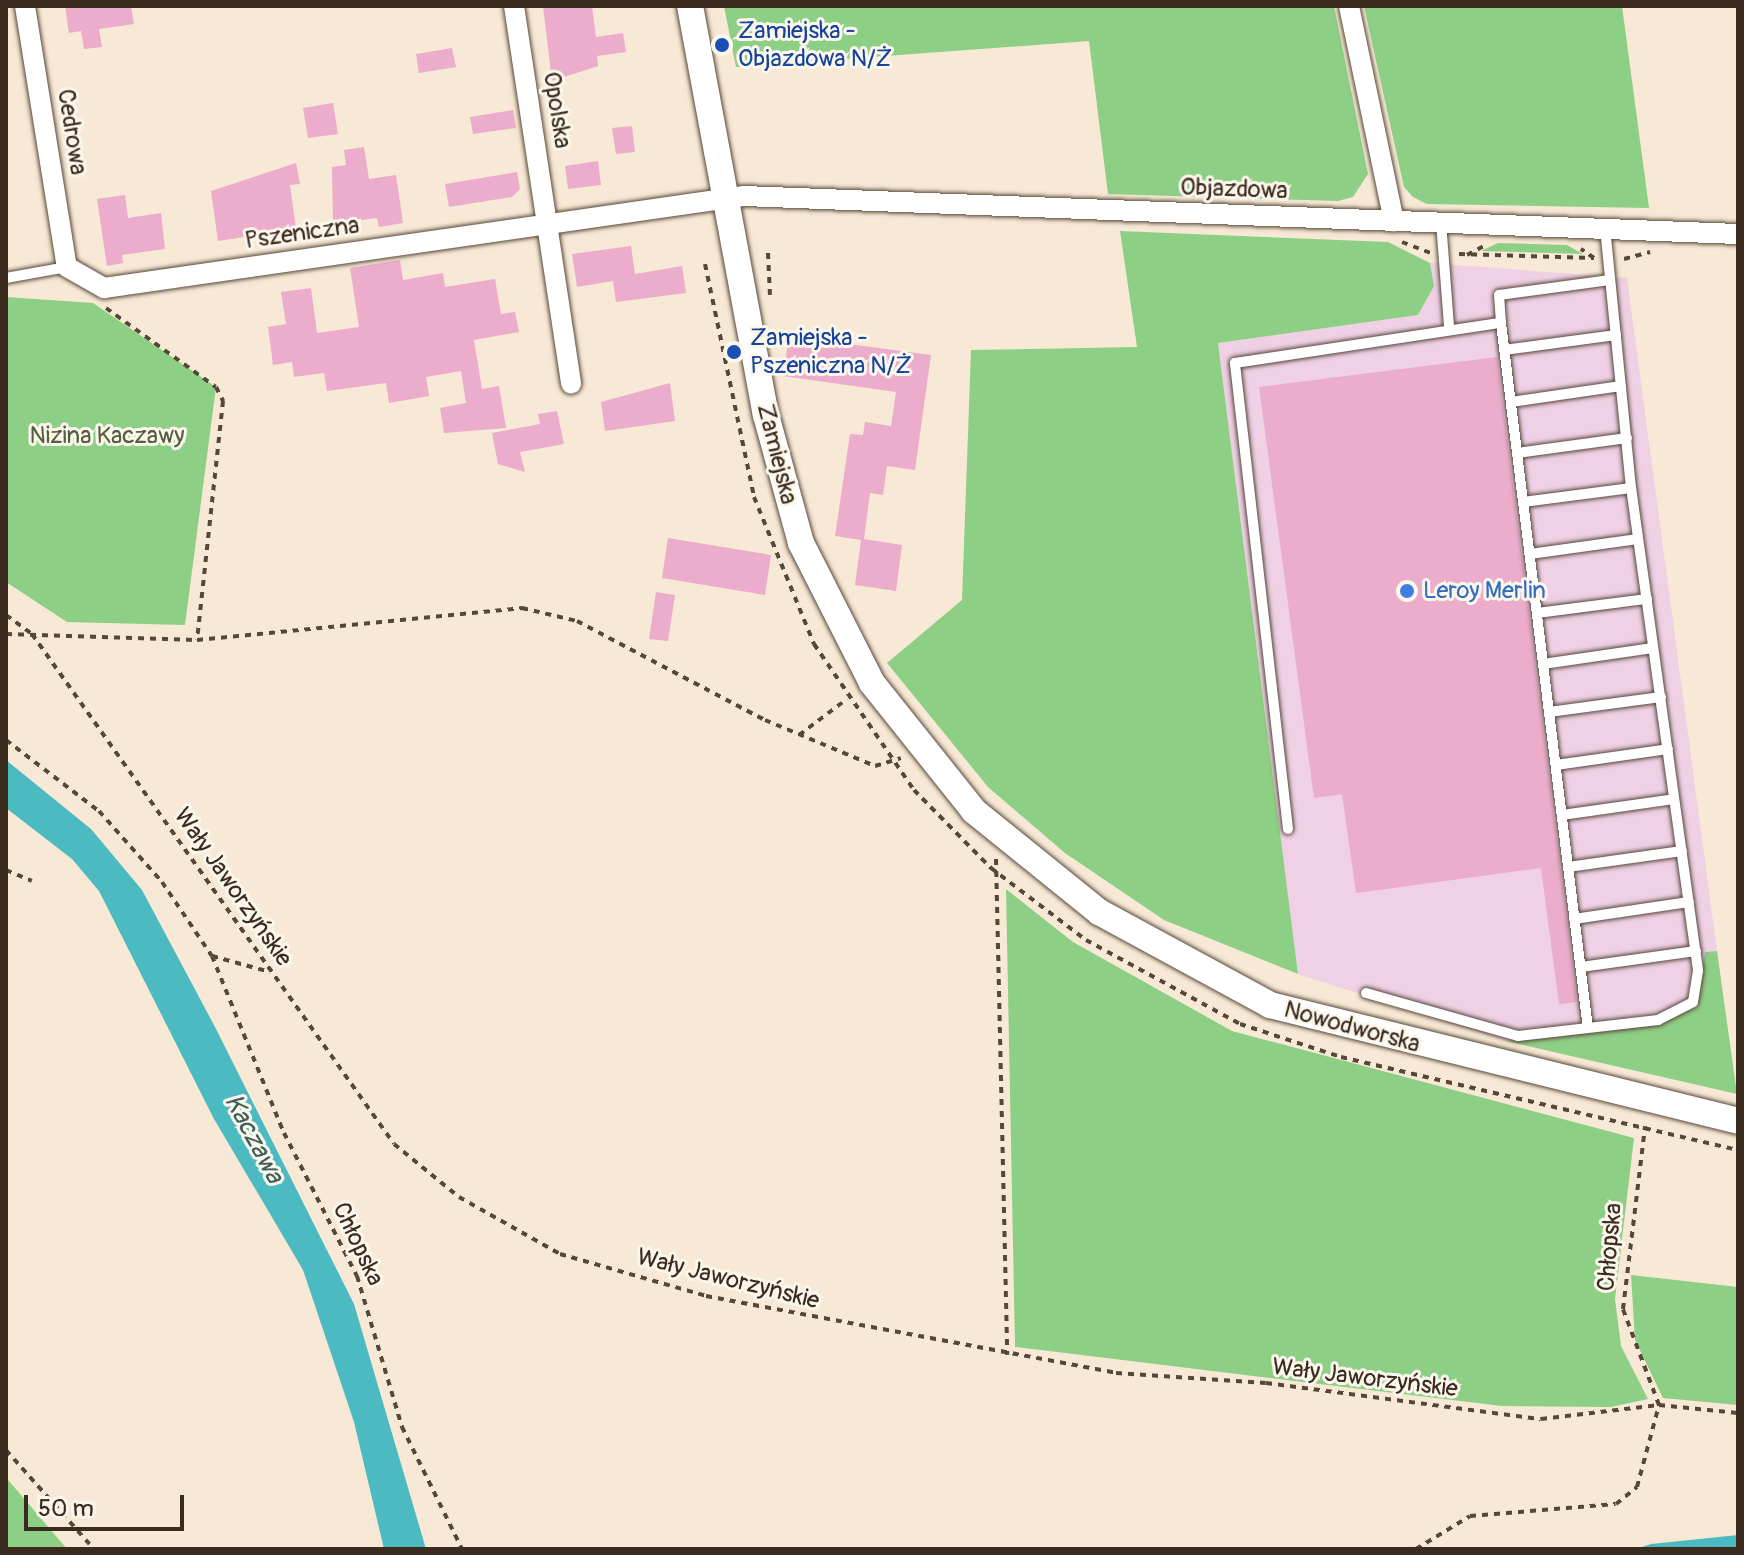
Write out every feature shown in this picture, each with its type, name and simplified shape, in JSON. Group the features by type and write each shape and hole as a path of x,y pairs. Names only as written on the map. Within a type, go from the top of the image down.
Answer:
{"street":[{"name":"Cedrowa","path":"25,6 67,267"},
{"name":"Opolska","path":"514,6 549,223"},
{"name":"Zamiejska","path":"690,6 729,197 766,415 801,543 847,643 919,748 1005,841"},
{"path":"1349,6 1394,221"},
{"name":"Pszeniczna","path":"104,288 729,197"},
{"name":"Objazdowa","path":"729,197 1738,234"},
{"path":"549,223 571,384"},
{"path":"67,267 104,288"},
{"name":"Nowodworska","path":"1005,841 1142,940 1270,1005 1738,1121"}],"lane":[{"path":"1441,222 1449,327"},
{"path":"1366,993 1518,1036 1658,1020 1693,1002 1696,951 1631,488 1605,229"},
{"path":"6,278 67,267"},
{"path":"1588,1028 1499,295 1610,280"},
{"path":"1288,829 1235,363 1449,327 1501,323"},
{"path":"1504,350 1616,335"},
{"path":"1511,402 1621,386"},
{"path":"1517,453 1627,438"},
{"path":"1523,502 1631,488"},
{"path":"1530,554 1638,539"},
{"path":"1537,613 1647,599"},
{"path":"1543,664 1653,648"},
{"path":"1549,712 1661,697"},
{"path":"1556,765 1668,749"},
{"path":"1562,815 1674,799"},
{"path":"1568,867 1682,851"},
{"path":"1574,919 1689,902"},
{"path":"1581,967 1696,951"}],"path":[{"path":"705,264 763,524 814,644 847,699 893,762 991,868 1086,940 1240,1024 1341,1057 1738,1150"},
{"path":"104,288 106,312 216,387 223,401 197,640"},
{"path":"6,634 197,640 522,608 577,621 799,735 875,766 893,762 919,748"},
{"name":"Wały Jaworzyńskie","path":"6,615 32,634 394,1144 459,1197 560,1254 706,1296 1007,1355 1541,1419 1659,1405 1738,1413"},
{"path":"799,735 847,699"},
{"name":"Chłopska","path":"6,740 99,811 162,882 212,956 284,1133 357,1276 402,1427 462,1549"},
{"path":"1005,841 991,868 1007,1355"},
{"path":"6,870 32,881"},
{"path":"212,956 272,973"},
{"name":"Chłopska","path":"1650,1101 1623,1300 1629,1338 1659,1405"},
{"path":"1416,1549 1470,1516 1616,1504 1637,1487 1659,1405"},
{"path":"6,1450 94,1549"}],"shaded area":[{"path":"1430,263 1627,278 1717,951 1705,953 1697,1007 1659,1024 1506,1041 1298,974 1218,343 1418,315 1434,286"}],"green space":[{"path":"724,6 1334,6 1368,174 1353,197 1338,201 1108,194 1089,41 736,67"},
{"path":"1364,6 1622,6 1649,208 1427,204 1413,197 1404,187"},
{"path":"1120,231 1388,242 1430,263 1434,286 1418,315 1218,343 1298,974 1164,920 1065,853 988,787 887,663 962,600 971,350 1137,347"},
{"path":"1498,243 1567,245 1583,254 1481,251"},
{"name":"Nizina Kaczawy","path":"6,297 93,303 216,387 185,625 67,622 6,582"},
{"path":"1006,889 1073,942 1232,1031 1634,1138 1615,1299 1621,1346 1648,1399 1611,1407 1502,1406 1015,1347"},
{"path":"1717,951 1737,1094 1506,1041 1659,1024 1697,1007 1705,952"},
{"path":"1631,1275 1738,1287 1738,1405 1663,1398 1635,1340"},
{"path":"6,1478 9,1481 67,1549 6,1549"}],"water":[{"name":"Kaczawa","path":"6,760 91,829 142,890 215,1027 354,1304 426,1549 384,1549 354,1422 303,1270 214,1119 99,891 72,859 6,808"},
{"path":"1738,1535 1738,1549 1636,1549 1651,1544"}],"building":[{"path":"65,6 131,6 134,24 99,29 102,47 84,49 81,31 69,33"},
{"path":"543,6 592,6 596,37 623,33 626,52 597,56 598,66 552,81"},
{"path":"452,48 456,67 419,73 416,54"},
{"path":"333,103 338,134 308,138 303,108"},
{"path":"513,110 516,128 473,134 470,117"},
{"path":"632,126 635,152 616,154 612,128"},
{"path":"364,147 369,179 396,175 403,223 379,227 377,218 333,224 332,167 346,165 344,150"},
{"path":"598,161 601,185 568,189 565,166"},
{"path":"296,163 300,184 290,185 296,229 218,241 211,191"},
{"path":"517,172 520,189 512,197 449,207 445,184"},
{"path":"125,195 128,218 161,213 165,249 122,255 123,263 107,266 97,199"},
{"path":"631,246 635,274 682,266 686,293 616,302 613,281 577,287 572,254"},
{"path":"400,260 403,280 443,273 445,287 495,279 501,314 515,312 519,332 474,340 482,389 499,386 506,428 444,433 440,408 466,403 461,371 426,377 429,396 389,403 386,383 327,391 324,373 294,377 292,362 273,365 268,327 286,324 281,292 311,288 317,333 359,327 350,268"},
{"path":"789,336 931,355 915,470 887,466 883,495 870,493 864,539 902,545 896,591 855,585 861,540 835,536 850,434 863,435 865,422 891,426 896,392 783,376"},
{"name":"Leroy Merlin","path":"1497,357 1577,1002 1559,1004 1541,868 1356,893 1342,794 1314,798 1259,387"},
{"path":"670,383 675,421 605,431 601,402"},
{"path":"557,411 564,444 520,452 525,472 498,464 492,433 540,424 538,414"},
{"path":"668,538 771,555 765,595 662,578"},
{"path":"656,592 675,595 668,641 649,639"}],"place":[{"name":"Zamiejska - Objazdowa N/Ż","path":"722,45"},
{"name":"Zamiejska - Pszeniczna N/Ż","path":"734,352"},
{"name":"Leroy Merlin","path":"1407,591"}]}
